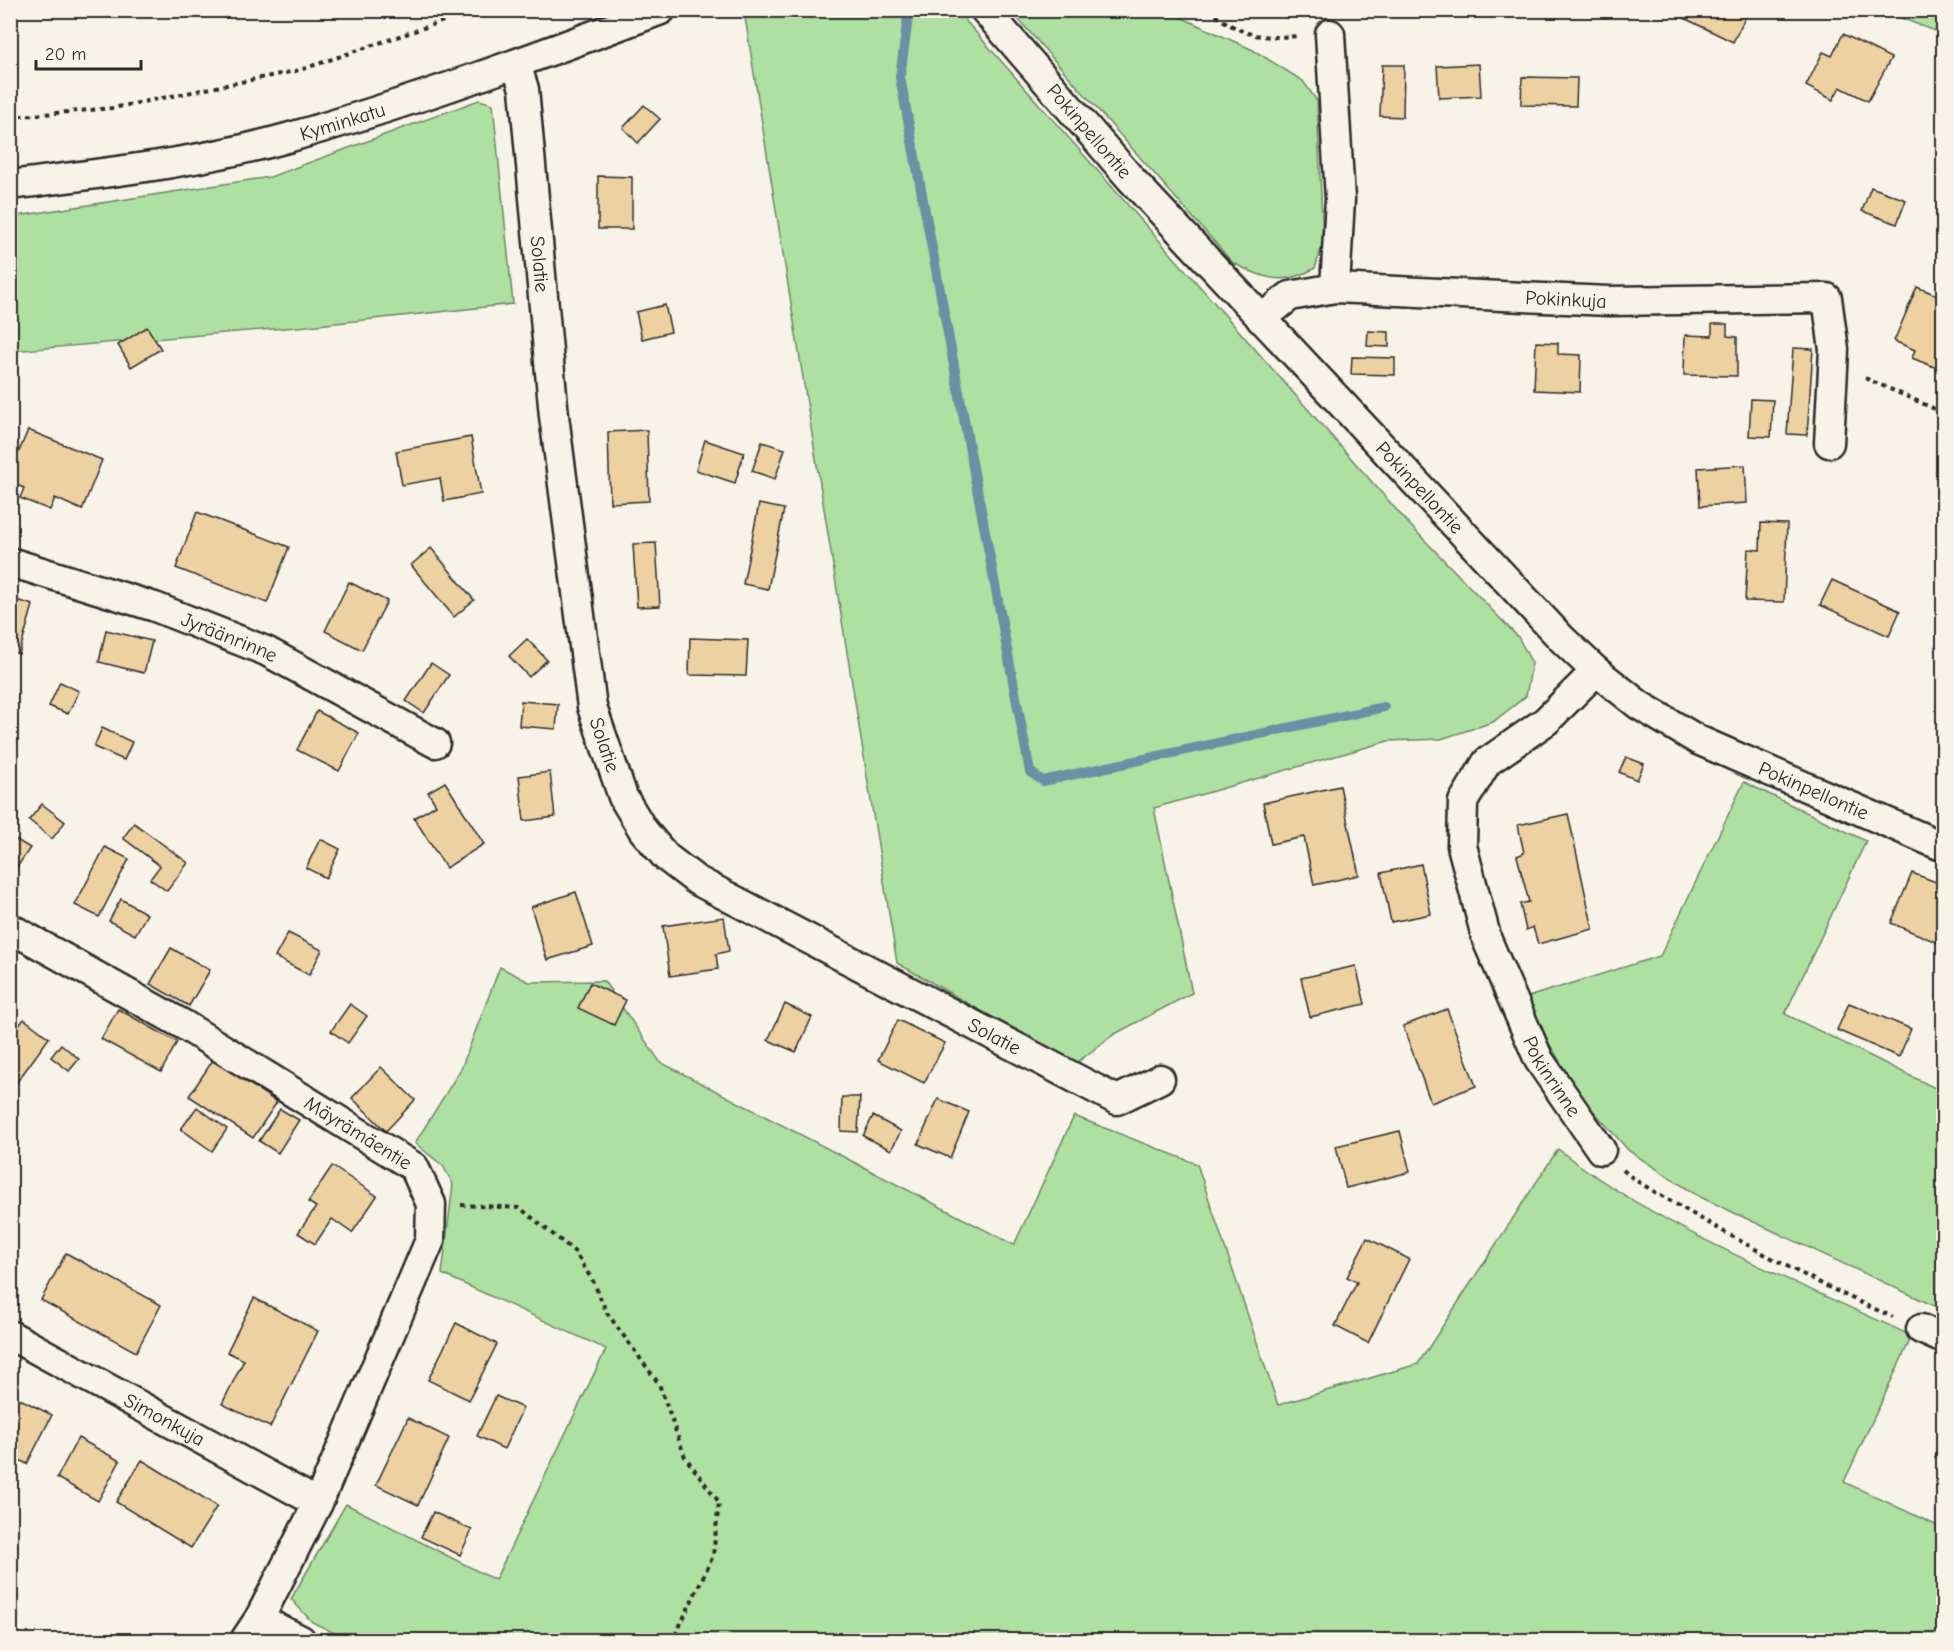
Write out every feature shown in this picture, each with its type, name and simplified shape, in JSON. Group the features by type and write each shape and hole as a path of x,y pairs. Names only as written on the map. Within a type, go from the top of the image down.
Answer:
{"street":[{"name":"Kyminkatu","path":"10,185 149,167 286,138 516,64 661,10"},
{"name":"Pokinpellontie","path":"985,10 1131,178 1261,319 1563,639 1596,671 1639,705 1698,740 1944,847"},
{"path":"1330,34 1340,199 1335,288"},
{"name":"Solatie","path":"516,64 524,89 554,416 592,707 623,797 643,830 666,857 696,880 1117,1100 1160,1079"},
{"name":"Pokinkuja","path":"1261,319 1290,296 1335,288 1608,301 1827,298 1834,350 1829,443"},
{"name":"Jyräänrinne","path":"10,562 155,607 266,651 435,742"},
{"name":"Pokinrinne","path":"1596,671 1546,721 1487,762 1463,802 1462,846 1487,940 1539,1060 1600,1150"},
{"name":"Mäyrämäentie","path":"10,928 184,1025 414,1167 431,1204 430,1240 318,1503 252,1630"},
{"name":"Simonkuja","path":"10,1335 283,1486 318,1503"},
{"path":"252,1630 301,1641"}],"path":[{"path":"10,117 113,108 300,70 476,10"},
{"path":"1208,10 1242,32 1265,39 1330,34"},
{"path":"1834,350 1858,374 1944,413"},
{"path":"1600,1150 1635,1180 1726,1235 1844,1295 1932,1334"},
{"path":"431,1204 520,1208 575,1252 594,1283 608,1313 659,1384 685,1457 719,1502 714,1556 673,1641"}],"green space":[{"path":"744,11 957,11 1409,524 1518,637 1532,663 1526,696 1493,722 1441,739 1388,741 1154,808 1192,993 1113,1035 1075,1064 897,963"},
{"path":"1011,11 1167,11 1253,50 1303,81 1317,101 1323,244 1315,268 1304,274 1283,279 1254,273 1233,263"},
{"path":"1882,11 1943,11 1943,34"},
{"path":"479,100 493,104 513,304 308,326 11,351 11,217 270,177"},
{"path":"1744,782 1866,841 1785,1014 1943,1092 1943,1310 1698,1196 1629,1151 1582,1098 1541,1030 1528,997 1660,956"},
{"path":"500,967 529,982 604,981 660,1062 1014,1245 1074,1116 1197,1164 1278,1405 1418,1364 1558,1149 1597,1178 1683,1229 1912,1336 1844,1482 1944,1529 1943,1640 348,1640 312,1622 291,1599 346,1504 495,1580 606,1349 442,1274 453,1184 443,1166 415,1143 461,1069"}],"building":[{"path":"1675,10 1749,10 1733,42 1674,13"},
{"path":"1843,34 1891,58 1868,101 1840,87 1833,100 1806,86 1823,52 1832,56"},
{"path":"1479,64 1481,96 1439,98 1437,66"},
{"path":"1382,65 1404,65 1403,117 1380,116"},
{"path":"1522,77 1577,78 1576,106 1521,105"},
{"path":"644,105 660,119 638,143 623,128"},
{"path":"598,176 632,177 632,229 598,229"},
{"path":"1871,187 1906,200 1897,224 1862,211"},
{"path":"1917,287 1944,298 1944,371 1912,358 1915,350 1894,341"},
{"path":"665,305 671,332 642,339 636,312"},
{"path":"1712,324 1727,324 1727,336 1737,337 1737,376 1684,375 1685,335 1712,336"},
{"path":"147,327 161,349 131,367 118,345"},
{"path":"1368,331 1389,332 1389,347 1367,346"},
{"path":"1536,342 1558,343 1558,354 1581,355 1580,392 1534,390"},
{"path":"1793,348 1813,349 1807,435 1787,434"},
{"path":"1352,357 1395,358 1395,375 1351,374"},
{"path":"1751,399 1773,400 1771,437 1749,436"},
{"path":"28,430 102,460 82,510 55,498 50,510 20,498 24,488 10,482 10,473"},
{"path":"647,430 649,501 610,503 608,432"},
{"path":"471,437 481,494 444,501 440,478 402,485 396,451"},
{"path":"705,440 744,453 735,483 696,470"},
{"path":"762,442 785,449 775,479 752,471"},
{"path":"1745,465 1747,503 1700,506 1698,468"},
{"path":"759,504 784,509 768,589 743,584"},
{"path":"197,512 289,547 267,603 176,568"},
{"path":"1761,523 1787,524 1784,602 1745,601 1748,549 1760,550"},
{"path":"656,543 660,606 637,607 633,544"},
{"path":"431,548 474,600 454,617 411,565"},
{"path":"1832,580 1900,611 1889,636 1820,605"},
{"path":"349,582 387,601 362,650 325,631"},
{"path":"10,598 33,605 19,654 10,651"},
{"path":"106,630 152,641 144,673 99,662"},
{"path":"690,638 748,640 746,676 689,675"},
{"path":"527,639 547,660 529,677 509,656"},
{"path":"431,663 449,675 424,713 406,701"},
{"path":"60,682 79,691 68,714 49,706"},
{"path":"521,701 558,704 556,729 519,726"},
{"path":"317,711 359,733 339,771 297,750"},
{"path":"102,728 132,742 124,760 94,747"},
{"path":"1626,757 1644,764 1637,780 1619,772"},
{"path":"550,772 555,817 524,821 519,776"},
{"path":"445,782 484,844 446,868 414,818 436,805 428,792"},
{"path":"1340,786 1359,875 1314,885 1304,837 1271,844 1263,803"},
{"path":"42,804 65,822 52,839 29,820"},
{"path":"1568,814 1593,929 1538,944 1533,927 1526,930 1520,904 1529,902 1517,856 1524,853 1518,825"},
{"path":"134,823 188,863 167,891 150,879 160,866 123,838"},
{"path":"10,836 30,848 11,876 10,876"},
{"path":"320,839 340,849 326,878 306,868"},
{"path":"105,847 129,859 99,917 75,905"},
{"path":"1421,864 1431,914 1391,922 1381,873"},
{"path":"1912,873 1944,885 1943,945 1891,923"},
{"path":"576,892 593,946 547,960 531,907"},
{"path":"121,899 147,914 135,935 109,921"},
{"path":"724,917 729,951 716,954 718,969 670,976 663,926"},
{"path":"288,933 322,950 309,975 275,957"},
{"path":"171,948 210,970 189,1006 150,984"},
{"path":"1356,966 1365,1004 1310,1017 1301,978"},
{"path":"590,983 626,1000 614,1025 578,1008"},
{"path":"1849,1003 1911,1029 1899,1057 1837,1030"},
{"path":"350,1004 367,1016 348,1043 331,1031"},
{"path":"785,1004 812,1017 796,1052 768,1040"},
{"path":"118,1009 177,1042 161,1072 101,1039"},
{"path":"1447,1009 1476,1086 1431,1103 1403,1026"},
{"path":"24,1019 49,1038 14,1086 10,1084 10,1024 17,1028"},
{"path":"898,1020 945,1043 924,1083 878,1060"},
{"path":"61,1044 79,1059 69,1071 51,1057"},
{"path":"213,1060 277,1102 253,1138 189,1096"},
{"path":"381,1067 415,1100 386,1131 352,1098"},
{"path":"842,1097 860,1097 858,1132 841,1131"},
{"path":"938,1099 969,1112 950,1158 918,1144"},
{"path":"197,1107 227,1129 212,1151 181,1129"},
{"path":"280,1109 299,1120 278,1153 259,1141"},
{"path":"873,1116 901,1131 891,1150 863,1136"},
{"path":"1400,1131 1410,1172 1346,1188 1336,1146"},
{"path":"332,1166 377,1196 352,1233 332,1219 315,1244 298,1233 316,1207 308,1202"},
{"path":"1367,1238 1409,1259 1368,1343 1335,1326 1357,1282 1347,1277"},
{"path":"66,1253 161,1305 136,1352 41,1300"},
{"path":"254,1298 318,1331 270,1427 222,1404 244,1360 227,1352"},
{"path":"456,1323 497,1344 469,1400 428,1380"},
{"path":"10,1394 52,1415 27,1464 10,1455"},
{"path":"496,1396 523,1408 504,1449 477,1436"},
{"path":"408,1418 449,1438 418,1505 376,1485"},
{"path":"78,1438 120,1461 98,1501 57,1478"},
{"path":"1944,1438 1944,1462 1935,1458"},
{"path":"142,1460 217,1506 191,1548 116,1502"},
{"path":"433,1512 472,1530 460,1555 421,1537"}],"waterway":[{"path":"909,10 900,77 1030,772 1043,781 1384,707"}]}
